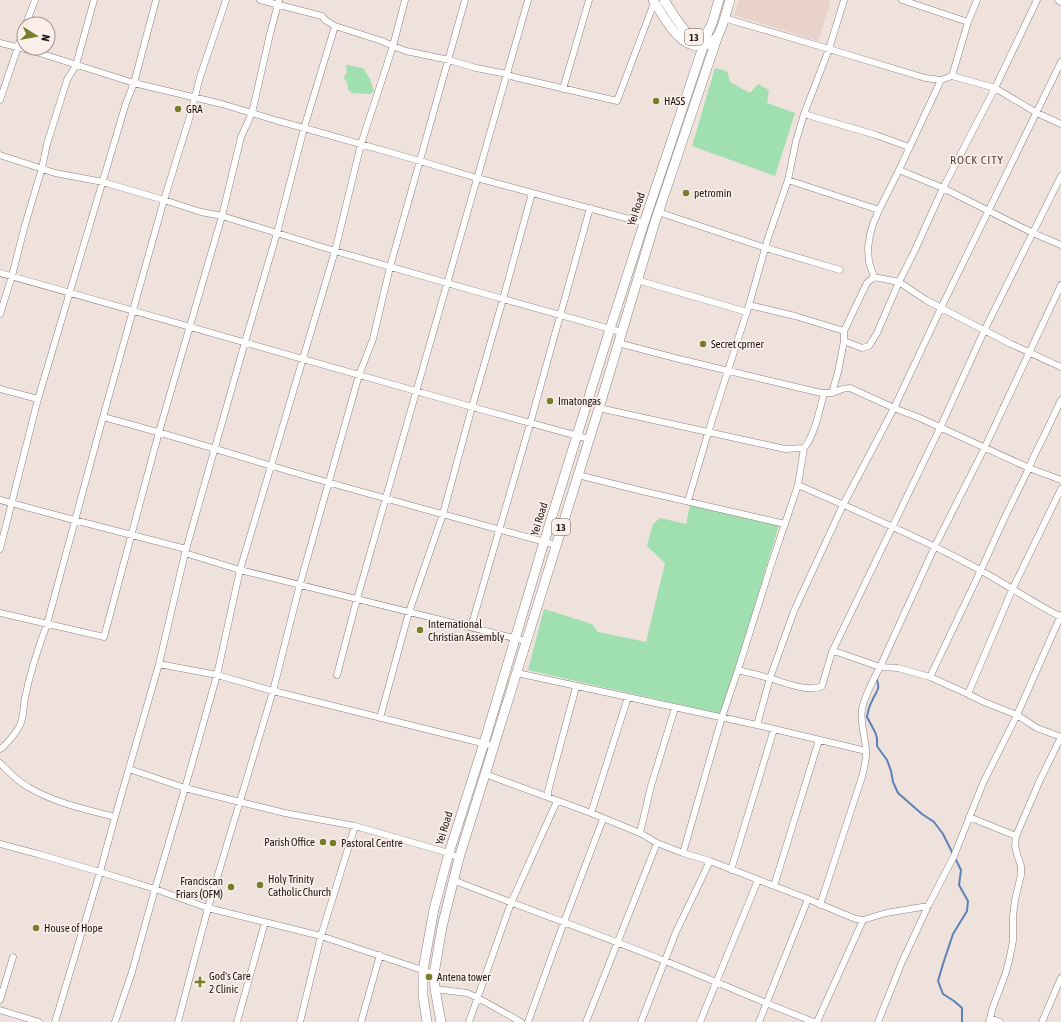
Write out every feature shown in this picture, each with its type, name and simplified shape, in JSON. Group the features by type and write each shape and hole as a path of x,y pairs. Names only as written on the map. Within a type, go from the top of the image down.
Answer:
{"main road":[{"name":"13","path":"664,0 685,30 691,36 698,38 710,29 719,0"},
{"name":"Yei Road","path":"440,1022 434,974 442,927 459,858 599,408 658,212 730,0"},
{"path":"654,1 675,33 682,40 696,46 703,46 710,44 717,38"},
{"name":"Yei Road","path":"427,1022 423,970 434,909 449,853 484,743 610,328 703,46 710,29"}],"street":[{"path":"29,16 35,0"},
{"path":"0,314 12,276 66,80 76,65 94,0"},
{"path":"0,549 38,399 126,102 134,83 156,0"},
{"path":"0,748 3,747 20,726 24,700 36,654 47,624 74,520 164,200 190,116 200,77 226,0"},
{"path":"260,0 278,2 322,16 325,20 335,26 382,40 406,51 617,101 654,1"},
{"path":"115,1022 132,972 154,889 185,788 217,675 240,570 335,251 361,144 393,46 405,0"},
{"path":"178,1022 208,908 273,691 300,584 359,375 373,339 390,266 465,0"},
{"path":"336,675 528,0"},
{"path":"563,88 589,0"},
{"path":"688,501 747,312 768,238 788,180 796,141 804,114 829,49 844,0"},
{"path":"902,0 968,22"},
{"path":"952,76 968,22 977,0"},
{"path":"844,341 862,348 869,346 877,333 943,188 995,88 1037,0"},
{"path":"0,612 104,637 158,432 222,216 241,137 252,113 278,2"},
{"path":"724,18 925,78 941,80 952,76 995,88 1037,113 1061,124"},
{"path":"55,1022 100,872 159,664 186,551 214,449 277,233 304,128 335,26"},
{"path":"0,43 16,48"},
{"path":"0,100 16,51"},
{"path":"48,56 134,83 194,97 477,178 644,223"},
{"path":"757,725 770,678 794,610 843,505 894,408 1061,62"},
{"path":"874,277 869,262 868,248 870,235 879,210 941,80"},
{"path":"804,114 876,135 909,147"},
{"path":"0,155 69,176 103,182 201,212 222,216 335,251 621,332"},
{"path":"899,170 943,188 1033,233 1061,245"},
{"path":"738,670 797,686 818,688 822,686 832,652 940,428 985,329 1061,176"},
{"path":"788,180 879,210"},
{"path":"380,718 409,612 443,514 532,193"},
{"path":"471,627 530,424 590,208"},
{"path":"658,212 766,248 840,270"},
{"path":"0,273 530,424 589,439"},
{"path":"874,277 900,282 926,300 941,308 1061,367"},
{"path":"832,393 844,341 844,331 867,283 874,277"},
{"path":"637,280 747,312"},
{"path":"820,904 866,761 862,710 870,684 880,667 935,546 984,449 1029,352 1059,293 1061,285"},
{"path":"749,305 795,316 844,331"},
{"path":"618,343 791,387 824,393 832,393 843,388 850,388 920,418 984,449 1061,480"},
{"path":"0,389 38,399"},
{"path":"683,853 722,717 770,565 798,485 804,448 808,444 811,436 824,393"},
{"path":"930,677 1061,400"},
{"path":"599,408 785,449 804,448"},
{"path":"103,417 386,499 556,545"},
{"path":"578,475 785,524"},
{"path":"798,485 935,546 981,570 1012,590 1061,616 1017,715 983,783 954,856 928,906 902,962 878,1022"},
{"path":"968,694 1012,590 1061,489"},
{"path":"0,500 132,534 240,570 526,642"},
{"path":"832,652 847,655 880,667 898,668 930,677 984,702 1017,715 1038,728 1061,737 1040,780 1016,836 1016,854 1021,866 1021,875 1013,916 1013,941 1005,975 992,1007 990,1020 1000,1022"},
{"path":"159,664 217,675 273,691 494,746"},
{"path":"517,673 576,687 722,717 866,751"},
{"path":"548,797 553,772 576,687"},
{"path":"590,813 628,697"},
{"path":"640,833 651,786 675,708"},
{"path":"731,870 774,729"},
{"path":"774,886 819,740"},
{"path":"0,763 28,788 62,803 115,817"},
{"path":"129,769 185,788 240,802 285,813 355,826 449,853 459,858"},
{"path":"485,774 590,813 640,833 657,843 683,853 710,860 731,870 808,899 840,914 863,920 886,913 928,906"},
{"path":"469,1022 511,903 557,801"},
{"path":"969,817 1016,836"},
{"path":"528,1022 603,819"},
{"path":"300,1022 321,936 355,826"},
{"path":"586,1022 657,843"},
{"path":"0,844 100,872 208,908 321,936 434,974"},
{"path":"641,1022 664,960 710,860"},
{"path":"453,880 664,960 767,1004 814,1022"},
{"path":"700,1022 758,880"},
{"path":"759,1022 808,899"},
{"path":"817,1022 863,920"},
{"path":"237,1022 265,922"},
{"path":"361,1022 380,955"},
{"path":"0,1000 13,957"},
{"path":"1042,1022 1061,978"},
{"path":"435,989 467,993 521,1022"},
{"path":"0,1010 39,1022"},
{"path":"422,1022 425,1011"}],"shaded area":[{"path":"739,0 831,1 818,41 734,15"}],"green space":[{"path":"347,65 363,68 370,79 374,91 371,94 353,93 348,90 348,84 344,79 347,72"},
{"path":"715,68 727,71 730,82 750,93 758,84 769,90 767,103 795,113 775,176 692,146"},
{"path":"690,505 779,525 722,714 528,670 544,609 592,624 598,632 646,642 665,563 647,546 653,524 660,518 686,524"}],"waterway":[{"path":"876,677 878,688 870,705 867,717 875,732 877,746 887,760 893,782 898,793 922,814 934,822 943,834 961,870 959,885 968,901 967,911 953,934 938,981 943,994 962,1008 962,1022"}],"place":[{"name":"HASS","path":"656,101"},
{"name":"GRA","path":"178,109"},
{"name":"petromin","path":"686,193"},
{"name":"Secret cprner","path":"703,344"},
{"name":"Imatongas","path":"550,401"},
{"name":"International Christian Assembly","path":"420,630"},
{"name":"Parish Office","path":"323,842"},
{"name":"Pastoral Centre","path":"333,843"},
{"name":"Holy Trinity Catholic Church","path":"260,885"},
{"name":"Franciscan Friars (OFM)","path":"231,887"},
{"name":"House of Hope","path":"36,928"},
{"name":"Antena tower","path":"429,977"},
{"name":"God's Care 2 Clinic","path":"200,982"}],"district":[{"name":"ROCK CITY","path":"977,160"}]}
